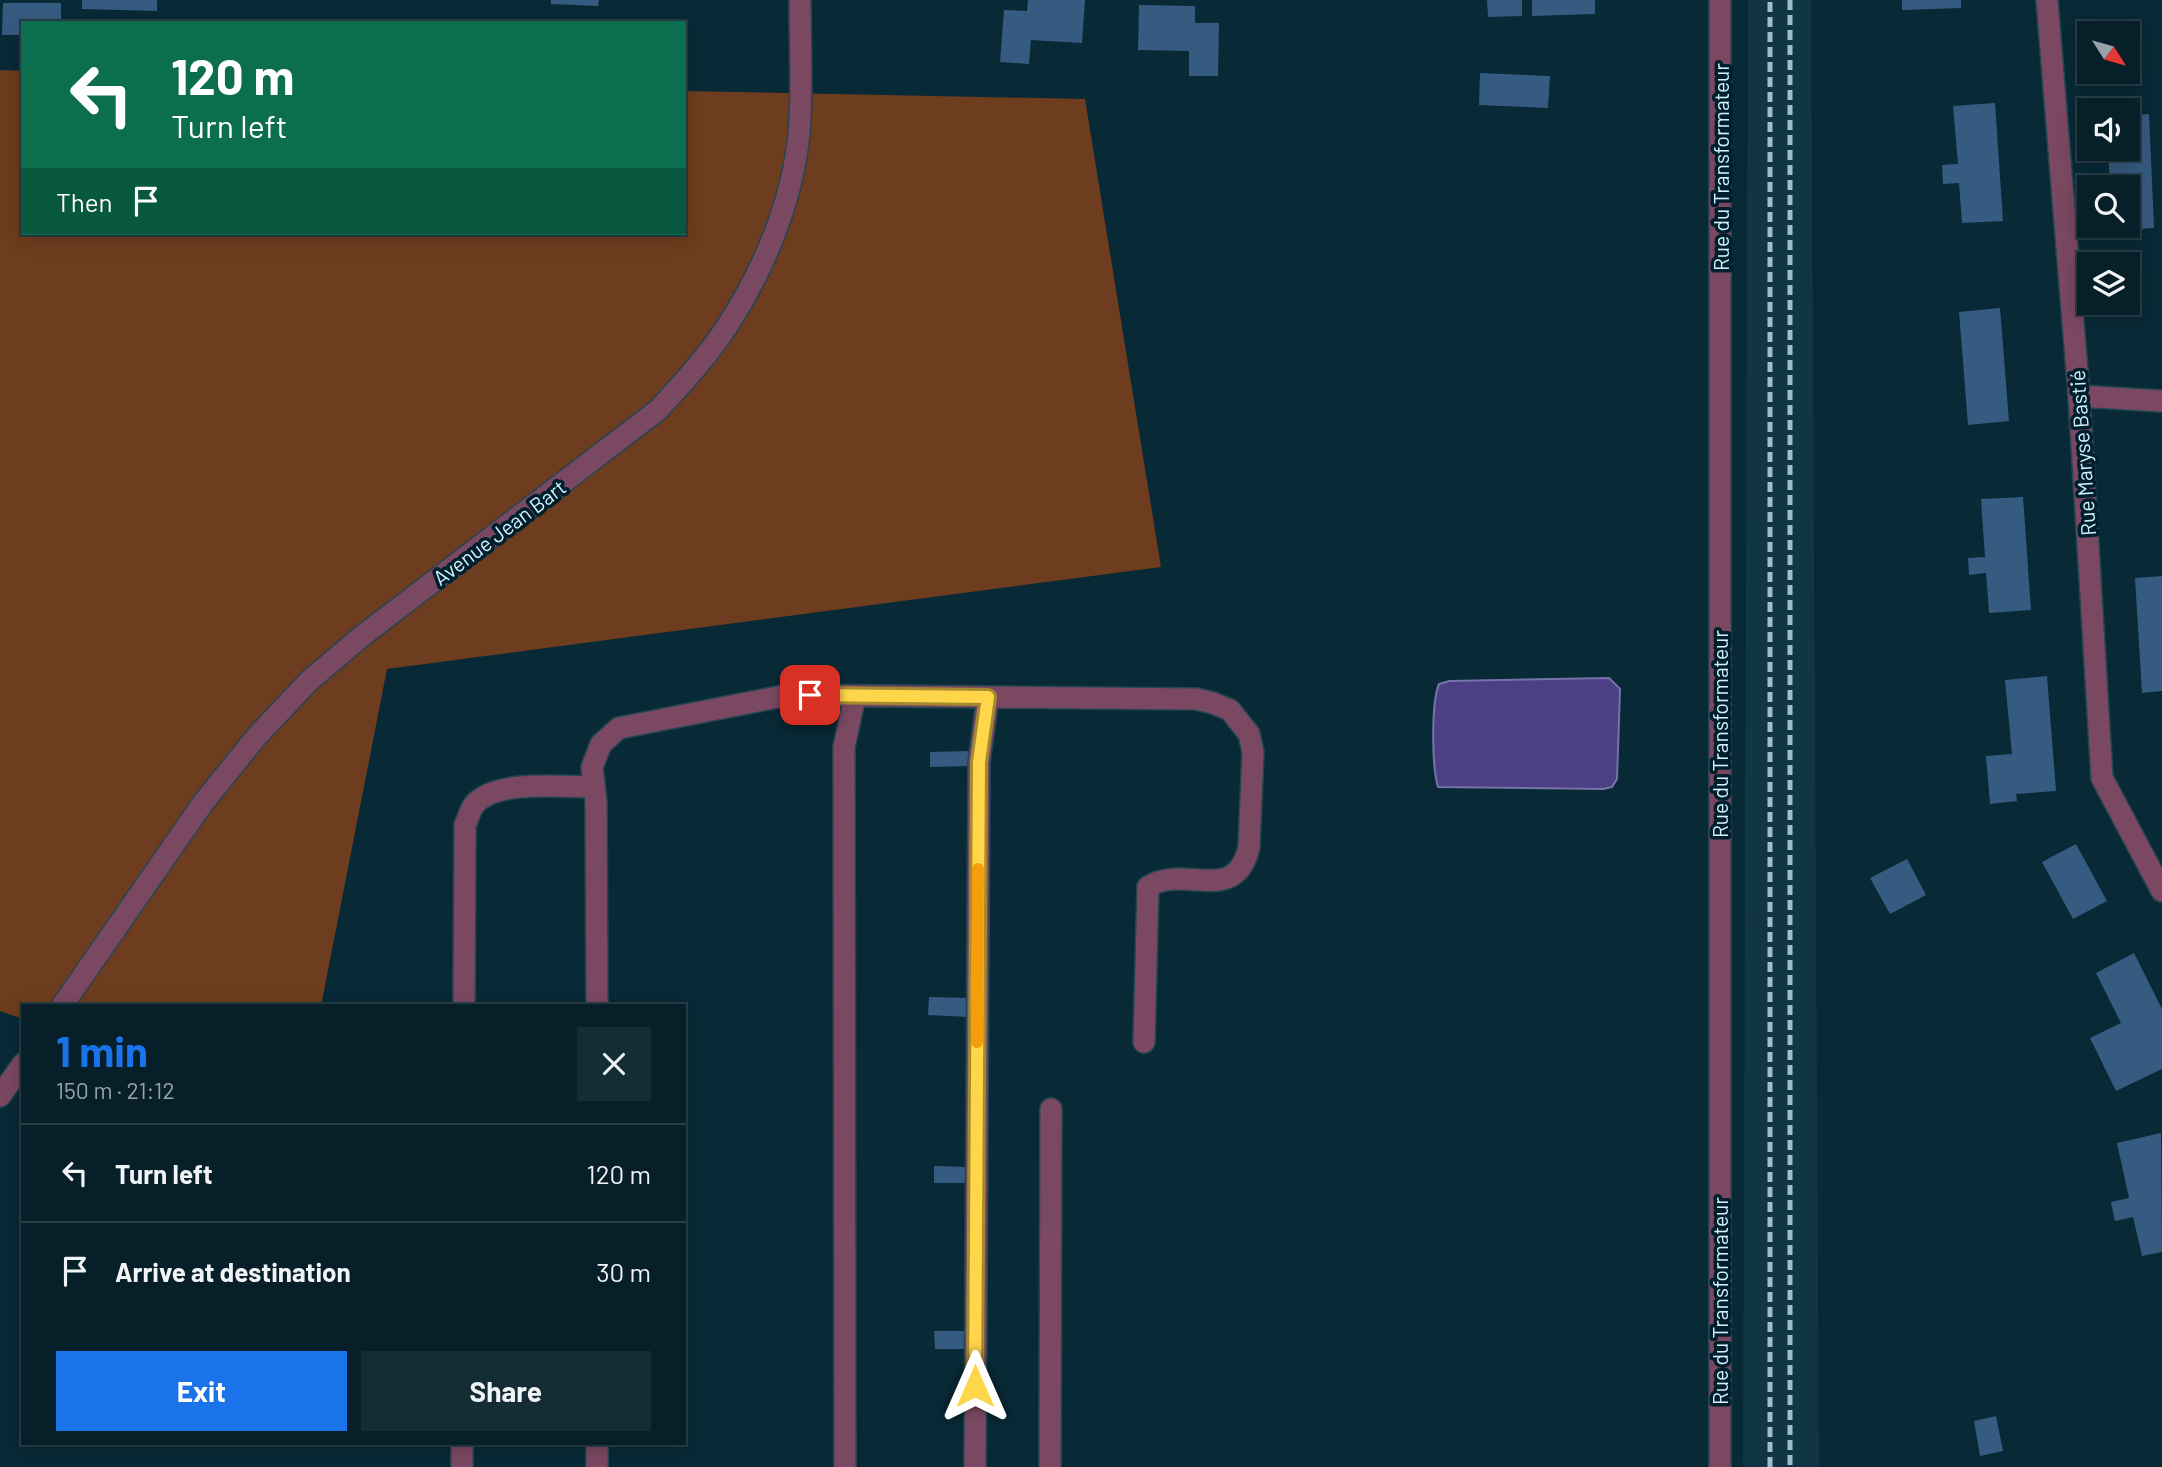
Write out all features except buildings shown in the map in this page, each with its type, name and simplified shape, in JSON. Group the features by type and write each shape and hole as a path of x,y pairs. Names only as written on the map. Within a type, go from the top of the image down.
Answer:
{"street":[{"name":"Avenue Jean Bart","path":"63,1004 203,803 257,736 309,681 362,636 658,410 693,372 726,327 761,266 793,171 800,119 800,0"},
{"name":"Rue du Transformateur","path":"1720,0 1720,1467"},
{"name":"Rue Maryse Bastié","path":"2047,0 2079,396 2102,778 2162,891"},
{"path":"2079,396 2162,401"},
{"path":"597,1004 592,767 601,744 619,728 788,695 1196,699 1230,710 1249,734 1253,752 1249,847 1245,862 1237,873 1226,880 1172,880 1156,882 1148,887 1144,1042"},
{"path":"845,1467 845,747 855,696"},
{"path":"975,1467 979,762 988,697"},
{"path":"464,1004 465,825 474,804 511,787 594,787"},
{"path":"0,1096 21,1066"},
{"path":"1051,1110 1051,1467"},
{"path":"462,1445 462,1467"},
{"path":"597,1445 597,1467"}],"shaded area":[{"path":"1748,0 1811,0 1819,1467 1743,1467"},
{"path":"0,70 21,71 21,235 686,235 686,91 1085,99 1161,567 387,669 321,1004 21,1004 21,1018 0,1011"},
{"path":"1609,678 1620,689 1617,779 1612,787 1438,787 1433,735 1439,684 1449,681"}],"railway":[{"path":"1770,0 1770,1467"},
{"path":"1790,0 1790,1467"}],"slow traffic":[{"path":"977,1042 978,869"}],"route":[{"path":"810,695 988,697 979,762 975,1386"}]}
